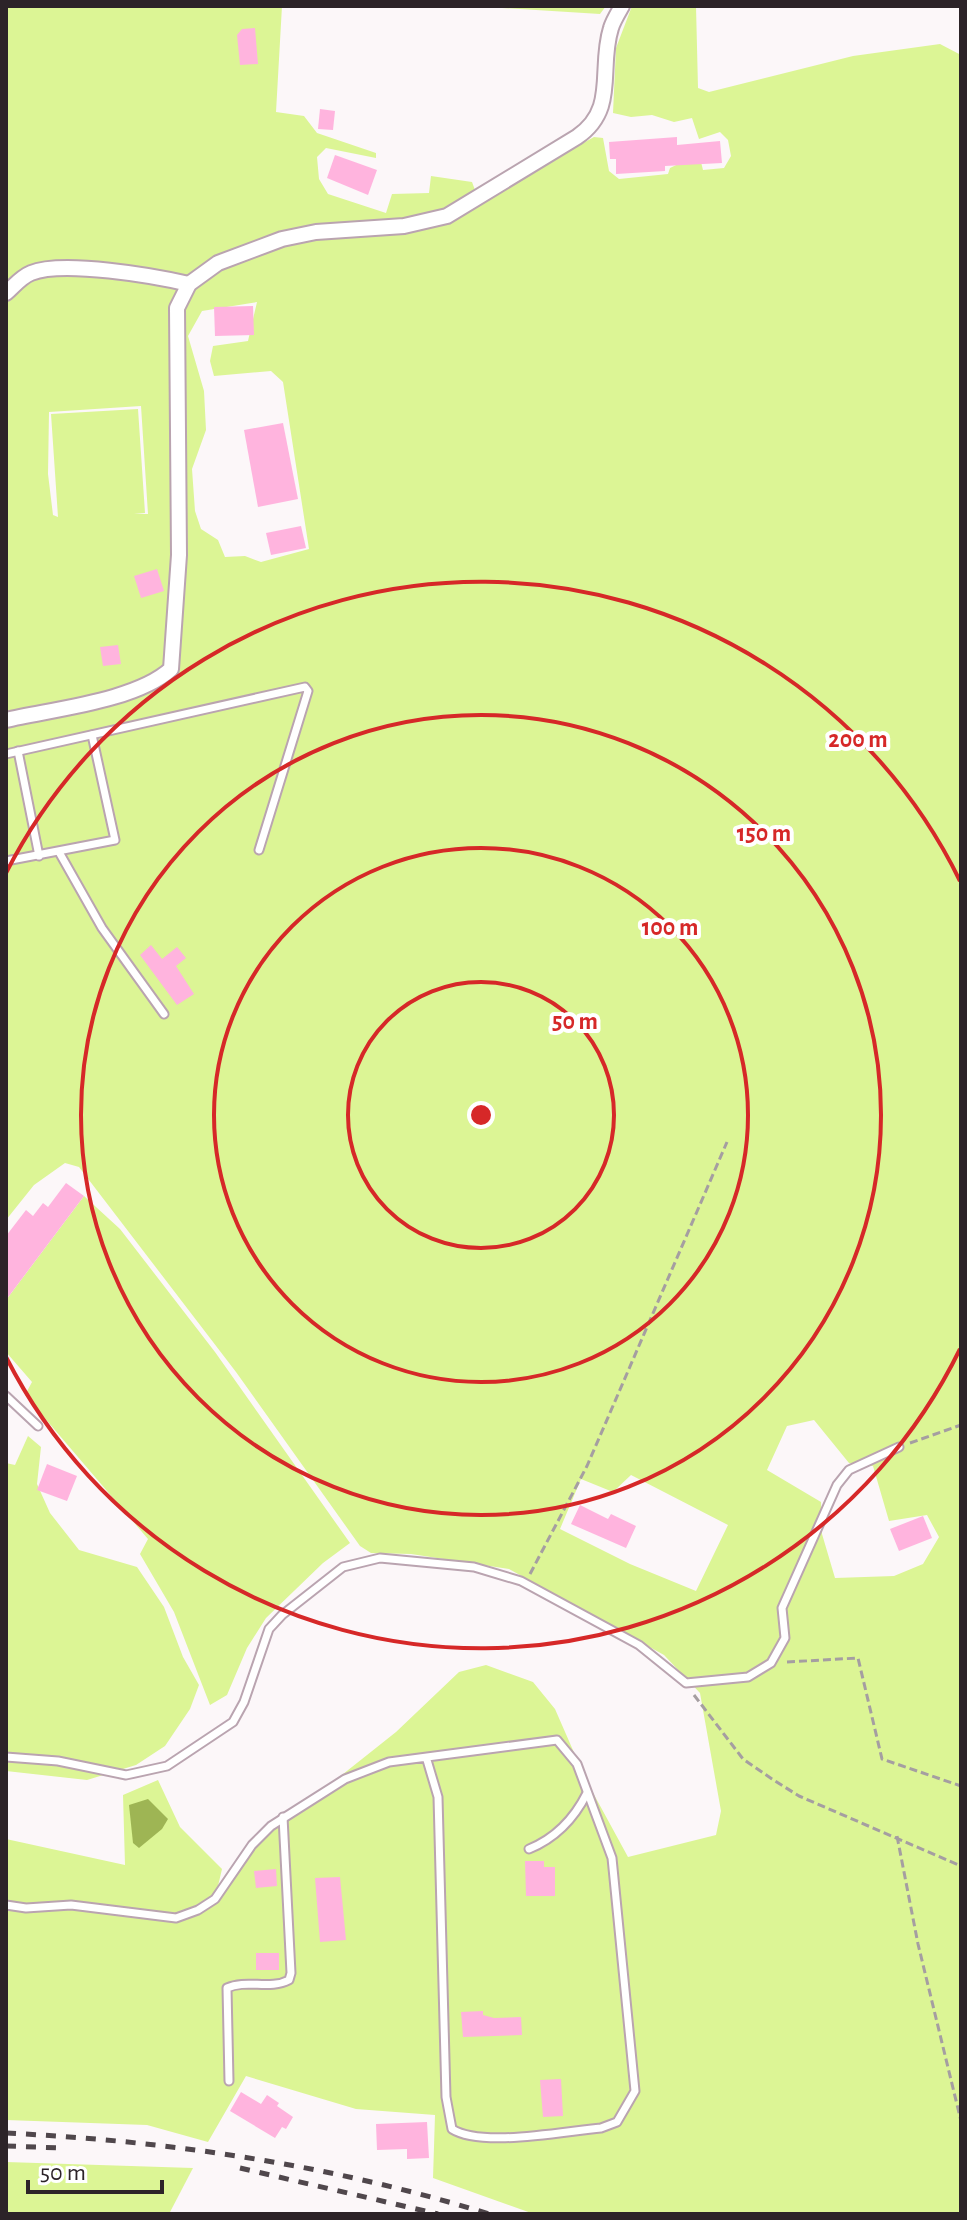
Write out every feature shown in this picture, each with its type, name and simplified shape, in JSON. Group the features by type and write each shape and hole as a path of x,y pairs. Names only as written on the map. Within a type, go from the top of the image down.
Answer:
{"street":[{"path":"6,720 136,690 159,680 171,669 179,555 177,308 189,284 218,263 282,239 316,232 404,226 447,216 577,137 593,126 601,111 610,29 622,6"},
{"path":"6,293 23,278 39,271 100,270 189,284"}],"lane":[{"path":"6,754 305,687 308,691 259,850"},
{"path":"6,861 115,840 92,735"},
{"path":"18,751 39,856"},
{"path":"59,852 102,928 164,1014"},
{"path":"6,1396 38,1426"},
{"path":"6,1757 58,1761 126,1775 167,1766 233,1722 244,1702 269,1629 282,1615 324,1579 357,1562 380,1558 474,1567 521,1581 639,1645 686,1683 748,1677 771,1663 785,1638 782,1608 837,1485 849,1470 899,1447"},
{"path":"6,1905 26,1908 82,1905 176,1918 198,1910 215,1899 252,1845 283,1817 345,1779 389,1762 427,1760 557,1740 577,1764 612,1858 635,2091 617,2122 601,2128 494,2137 463,2136 452,2129 446,2097 438,1797 427,1760"},
{"path":"529,1849 561,1830 577,1814 587,1793"},
{"path":"229,2081 227,1988 242,1983 281,1984 289,1980 291,1973 283,1817"}],"path":[{"path":"521,1581 535,1570 587,1466 727,1142"},
{"path":"899,1447 961,1425"},
{"path":"771,1663 858,1658 882,1759 961,1786"},
{"path":"686,1683 716,1727 753,1766 799,1796 961,1866"},
{"path":"897,1836 918,1944 961,2121"}],"shaded area":[{"path":"6,6 282,6 276,112 304,116 317,133 376,153 376,158 326,148 317,157 319,179 328,194 386,213 392,194 429,193 431,176 472,182 475,190 444,212 460,212 594,137 603,138 609,171 619,179 668,174 670,168 699,154 703,170 724,168 731,156 728,140 720,132 699,139 692,118 674,122 652,115 631,117 613,113 616,48 632,6 696,6 698,88 709,92 853,56 940,44 961,55 961,2214 534,2214 433,2178 435,2115 356,2109 246,2076 208,2142 147,2125 6,2120 6,1839 125,1865 123,1795 158,1780 180,1827 222,1869 218,1886 234,1877 255,1844 396,1732 459,1672 486,1665 533,1682 555,1709 586,1780 628,1857 716,1835 721,1811 700,1693 664,1655 509,1569 411,1554 371,1553 360,1546 236,1372 79,1167 65,1163 34,1185 6,1220","holes":["257,302 248,341 213,346 210,361 214,376 271,371 283,382 309,549 261,562 245,556 225,557 218,540 201,529 195,511 192,469 206,430 204,391 188,336 202,311","141,406 148,514 134,514 145,513 138,409 51,414 58,517 53,515 48,474 49,412","814,1420 849,1463 873,1466 889,1521 927,1515 939,1537 923,1564 894,1576 835,1578 822,1534 821,1502 767,1470 787,1426","631,1475 728,1525 696,1591 630,1564 560,1529 581,1479 613,1492"]},
{"path":"470,6 606,6 600,14"},
{"path":"84,1196 120,1229 215,1352 350,1543 323,1563 266,1618 247,1648 227,1695 210,1705 174,1612 140,1554 148,1539 25,1395 32,1382 6,1352 6,1300"},
{"path":"28,1436 41,1447 37,1484 50,1513 79,1550 137,1567 164,1607 183,1657 199,1685 190,1709 165,1746 136,1765 87,1780 6,1771 6,1463 15,1465"},
{"path":"148,1799 168,1819 162,1829 139,1848 133,1843 129,1805"},
{"path":"6,2162 193,2168 169,2214 6,2214"}],"building":[{"path":"255,28 258,64 240,65 237,35 242,29"},
{"path":"320,109 335,111 333,130 318,129"},
{"path":"677,137 677,145 720,141 722,163 665,166 665,171 616,174 616,159 610,159 609,142"},
{"path":"335,155 377,170 368,195 327,178"},
{"path":"253,306 254,335 215,336 214,307"},
{"path":"283,423 298,499 258,507 244,430"},
{"path":"301,526 306,548 271,555 266,533"},
{"path":"157,569 164,591 141,598 134,576"},
{"path":"118,645 121,664 103,666 100,647"},
{"path":"151,945 162,959 177,947 186,958 176,966 194,994 177,1005 140,955"},
{"path":"66,1183 84,1196 6,1300 6,1236 26,1210 33,1216 43,1203 48,1207"},
{"path":"47,1464 77,1476 67,1501 37,1490"},
{"path":"580,1505 608,1519 611,1514 636,1526 626,1548 571,1524"},
{"path":"923,1516 932,1538 899,1551 890,1529"},
{"path":"525,1861 544,1861 544,1867 555,1867 555,1896 526,1896"},
{"path":"276,1869 277,1886 256,1888 254,1871"},
{"path":"340,1877 346,1940 320,1942 315,1878"},
{"path":"256,1953 279,1953 279,1970 256,1970"},
{"path":"483,2011 483,2015 494,2018 521,2017 522,2035 463,2037 461,2012"},
{"path":"561,2079 563,2116 543,2117 540,2080"},
{"path":"241,2092 261,2104 267,2095 279,2103 277,2106 293,2117 286,2129 282,2127 275,2138 230,2111"},
{"path":"427,2122 429,2158 407,2159 407,2149 377,2150 376,2124"}],"railway":[{"path":"6,2133 129,2142 250,2158 370,2182 489,2214"},
{"path":"6,2146 61,2148"},
{"path":"240,2168 438,2214"}]}
